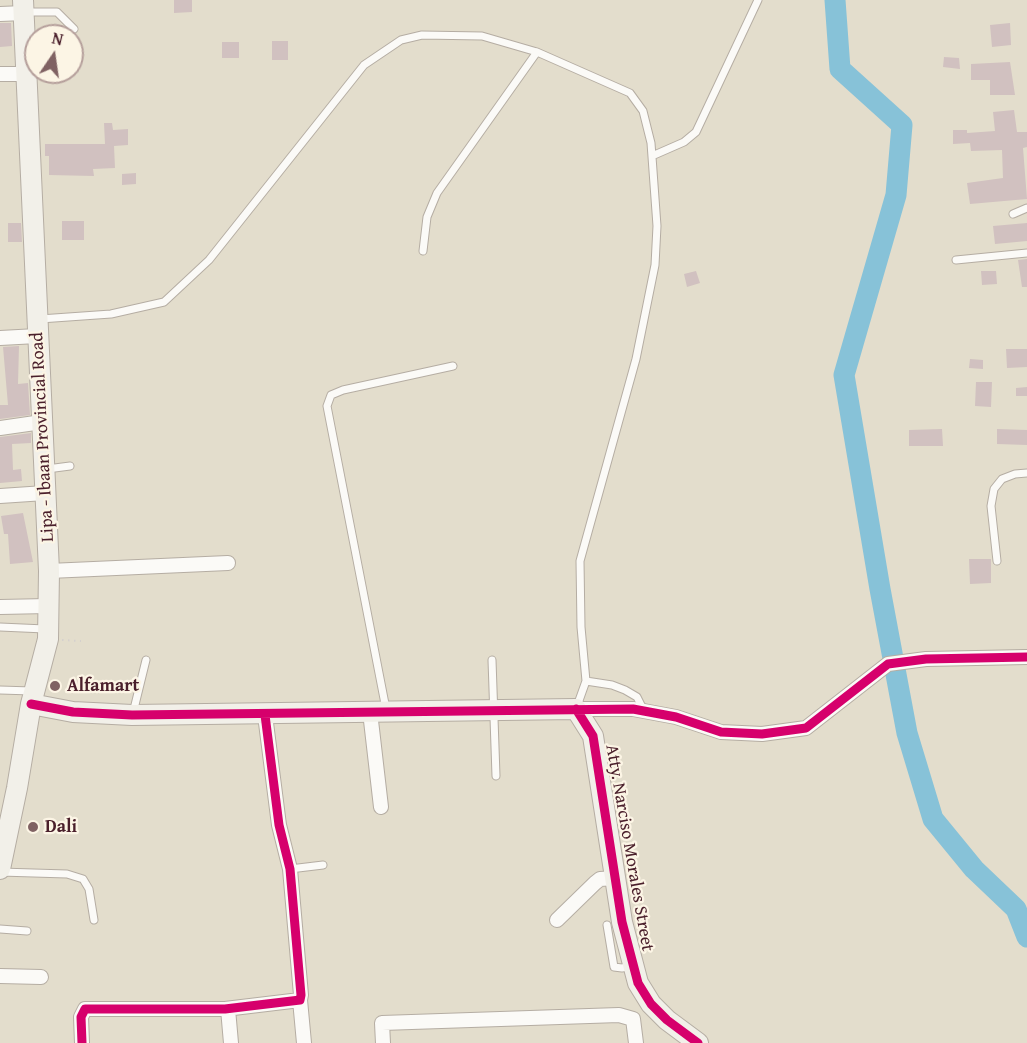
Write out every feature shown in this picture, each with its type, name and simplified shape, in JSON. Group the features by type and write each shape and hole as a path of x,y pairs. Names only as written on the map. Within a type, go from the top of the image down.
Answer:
{"street":[{"path":"0,14 23,6"},
{"name":"Lipa - Ibaan Provincial Road","path":"23,6 24,24"},
{"path":"0,74 24,74"},
{"name":"Lipa - Ibaan Provincial Road","path":"0,870 5,822 48,629 49,571 27,84"},
{"path":"0,338 37,328"},
{"path":"0,428 42,422"},
{"path":"0,496 45,493"},
{"path":"49,571 228,563"},
{"path":"0,607 48,606"},
{"path":"33,697 73,712 132,716 494,709 644,711 676,717 721,732 762,734 806,728 888,664 926,658 1027,657"},
{"name":"Atty. Narciso Morales Street","path":"576,709 593,736 622,922 638,983 651,1004 667,1020 698,1043"},
{"path":"378,712 381,807"},
{"path":"265,715 279,825 290,869 304,1043"},
{"path":"557,921 600,879 616,878"},
{"path":"0,976 42,977"},
{"path":"82,1043 81,1017 85,1009 228,1009 300,1000"},
{"path":"228,1009 231,1043"},
{"path":"383,1043 382,1023 619,1015 633,1019 636,1043"}],"lane":[{"path":"652,156 684,142 696,132 758,0"},
{"path":"23,6 57,12 69,24"},
{"path":"37,328 164,302 209,260 364,65 401,39 422,34 483,36 537,52 630,93 643,111 652,156 657,226 655,265 636,359 580,561 581,627 586,681 576,709"},
{"path":"423,251 427,217 437,193 477,132 537,52"},
{"path":"1013,214 1027,208"},
{"path":"956,260 1027,253"},
{"path":"378,712 327,406 331,395 343,390 453,366"},
{"path":"44,469 70,466"},
{"path":"996,561 991,506 994,489 1002,479 1027,473"},
{"path":"0,627 48,629"},
{"path":"132,716 147,660"},
{"path":"492,660 496,776"},
{"path":"586,681 612,685 625,690 637,697 644,711"},
{"path":"0,690 33,697"},
{"path":"290,869 323,865"},
{"path":"0,870 67,874 83,879 89,889 94,920"},
{"path":"607,926 614,967 632,966"},
{"path":"0,930 27,931"}],"building":[{"path":"174,0 192,0 192,12 174,13"},
{"path":"0,23 11,23 12,46 0,47"},
{"path":"1010,23 1011,45 992,47 990,25"},
{"path":"272,41 288,41 288,60 272,60"},
{"path":"222,42 239,42 239,58 222,58"},
{"path":"944,57 959,58 960,69 943,67"},
{"path":"1010,62 1015,95 990,95 990,80 971,80 971,64"},
{"path":"1014,110 1017,132 1027,132 1027,147 1023,148 1027,199 970,204 967,183 1003,178 1002,150 971,151 970,143 953,144 953,130 967,130 967,133 995,131 993,112"},
{"path":"104,123 112,123 113,130 128,129 128,145 114,146 115,168 93,169 94,176 49,175 49,156 45,156 45,144 105,144"},
{"path":"136,173 136,184 122,185 122,174"},
{"path":"62,221 84,221 84,240 62,240"},
{"path":"8,223 21,223 22,242 8,242"},
{"path":"1027,223 1027,241 995,244 993,226"},
{"path":"1027,259 1027,287 1022,287 1018,260"},
{"path":"696,271 700,283 687,287 684,274"},
{"path":"981,271 996,271 997,284 982,285"},
{"path":"19,346 18,384 28,383 30,415 0,419 0,405 8,405 3,347"},
{"path":"1006,349 1027,349 1027,367 1007,368"},
{"path":"970,359 983,360 983,369 969,368"},
{"path":"976,382 992,382 991,407 975,406"},
{"path":"1027,387 1027,396 1016,396 1016,388"},
{"path":"942,429 943,446 909,446 909,430"},
{"path":"997,429 1027,430 1027,445 997,444"},
{"path":"31,433 31,443 12,444 13,470 21,469 22,481 0,483 0,437"},
{"path":"23,513 33,562 10,564 8,534 4,534 1,516"},
{"path":"969,559 991,559 991,583 970,584"}],"waterway":[{"path":"835,0 840,69 902,125 896,195 844,375 907,733 933,819 974,869 1016,909 1027,937"}],"cycle path":[{"path":"31,704 73,712 132,715 633,709 676,717 721,732 762,734 806,728 888,664 926,659 1027,657"},
{"path":"576,709 593,736 622,922 638,983 651,1004 667,1020 698,1043"},
{"path":"82,1043 81,1017 85,1009 225,1009 300,1000 290,869 279,825 265,715"}],"place":[{"name":"Alfamart","path":"55,686"},
{"name":"Dali","path":"33,827"}]}
